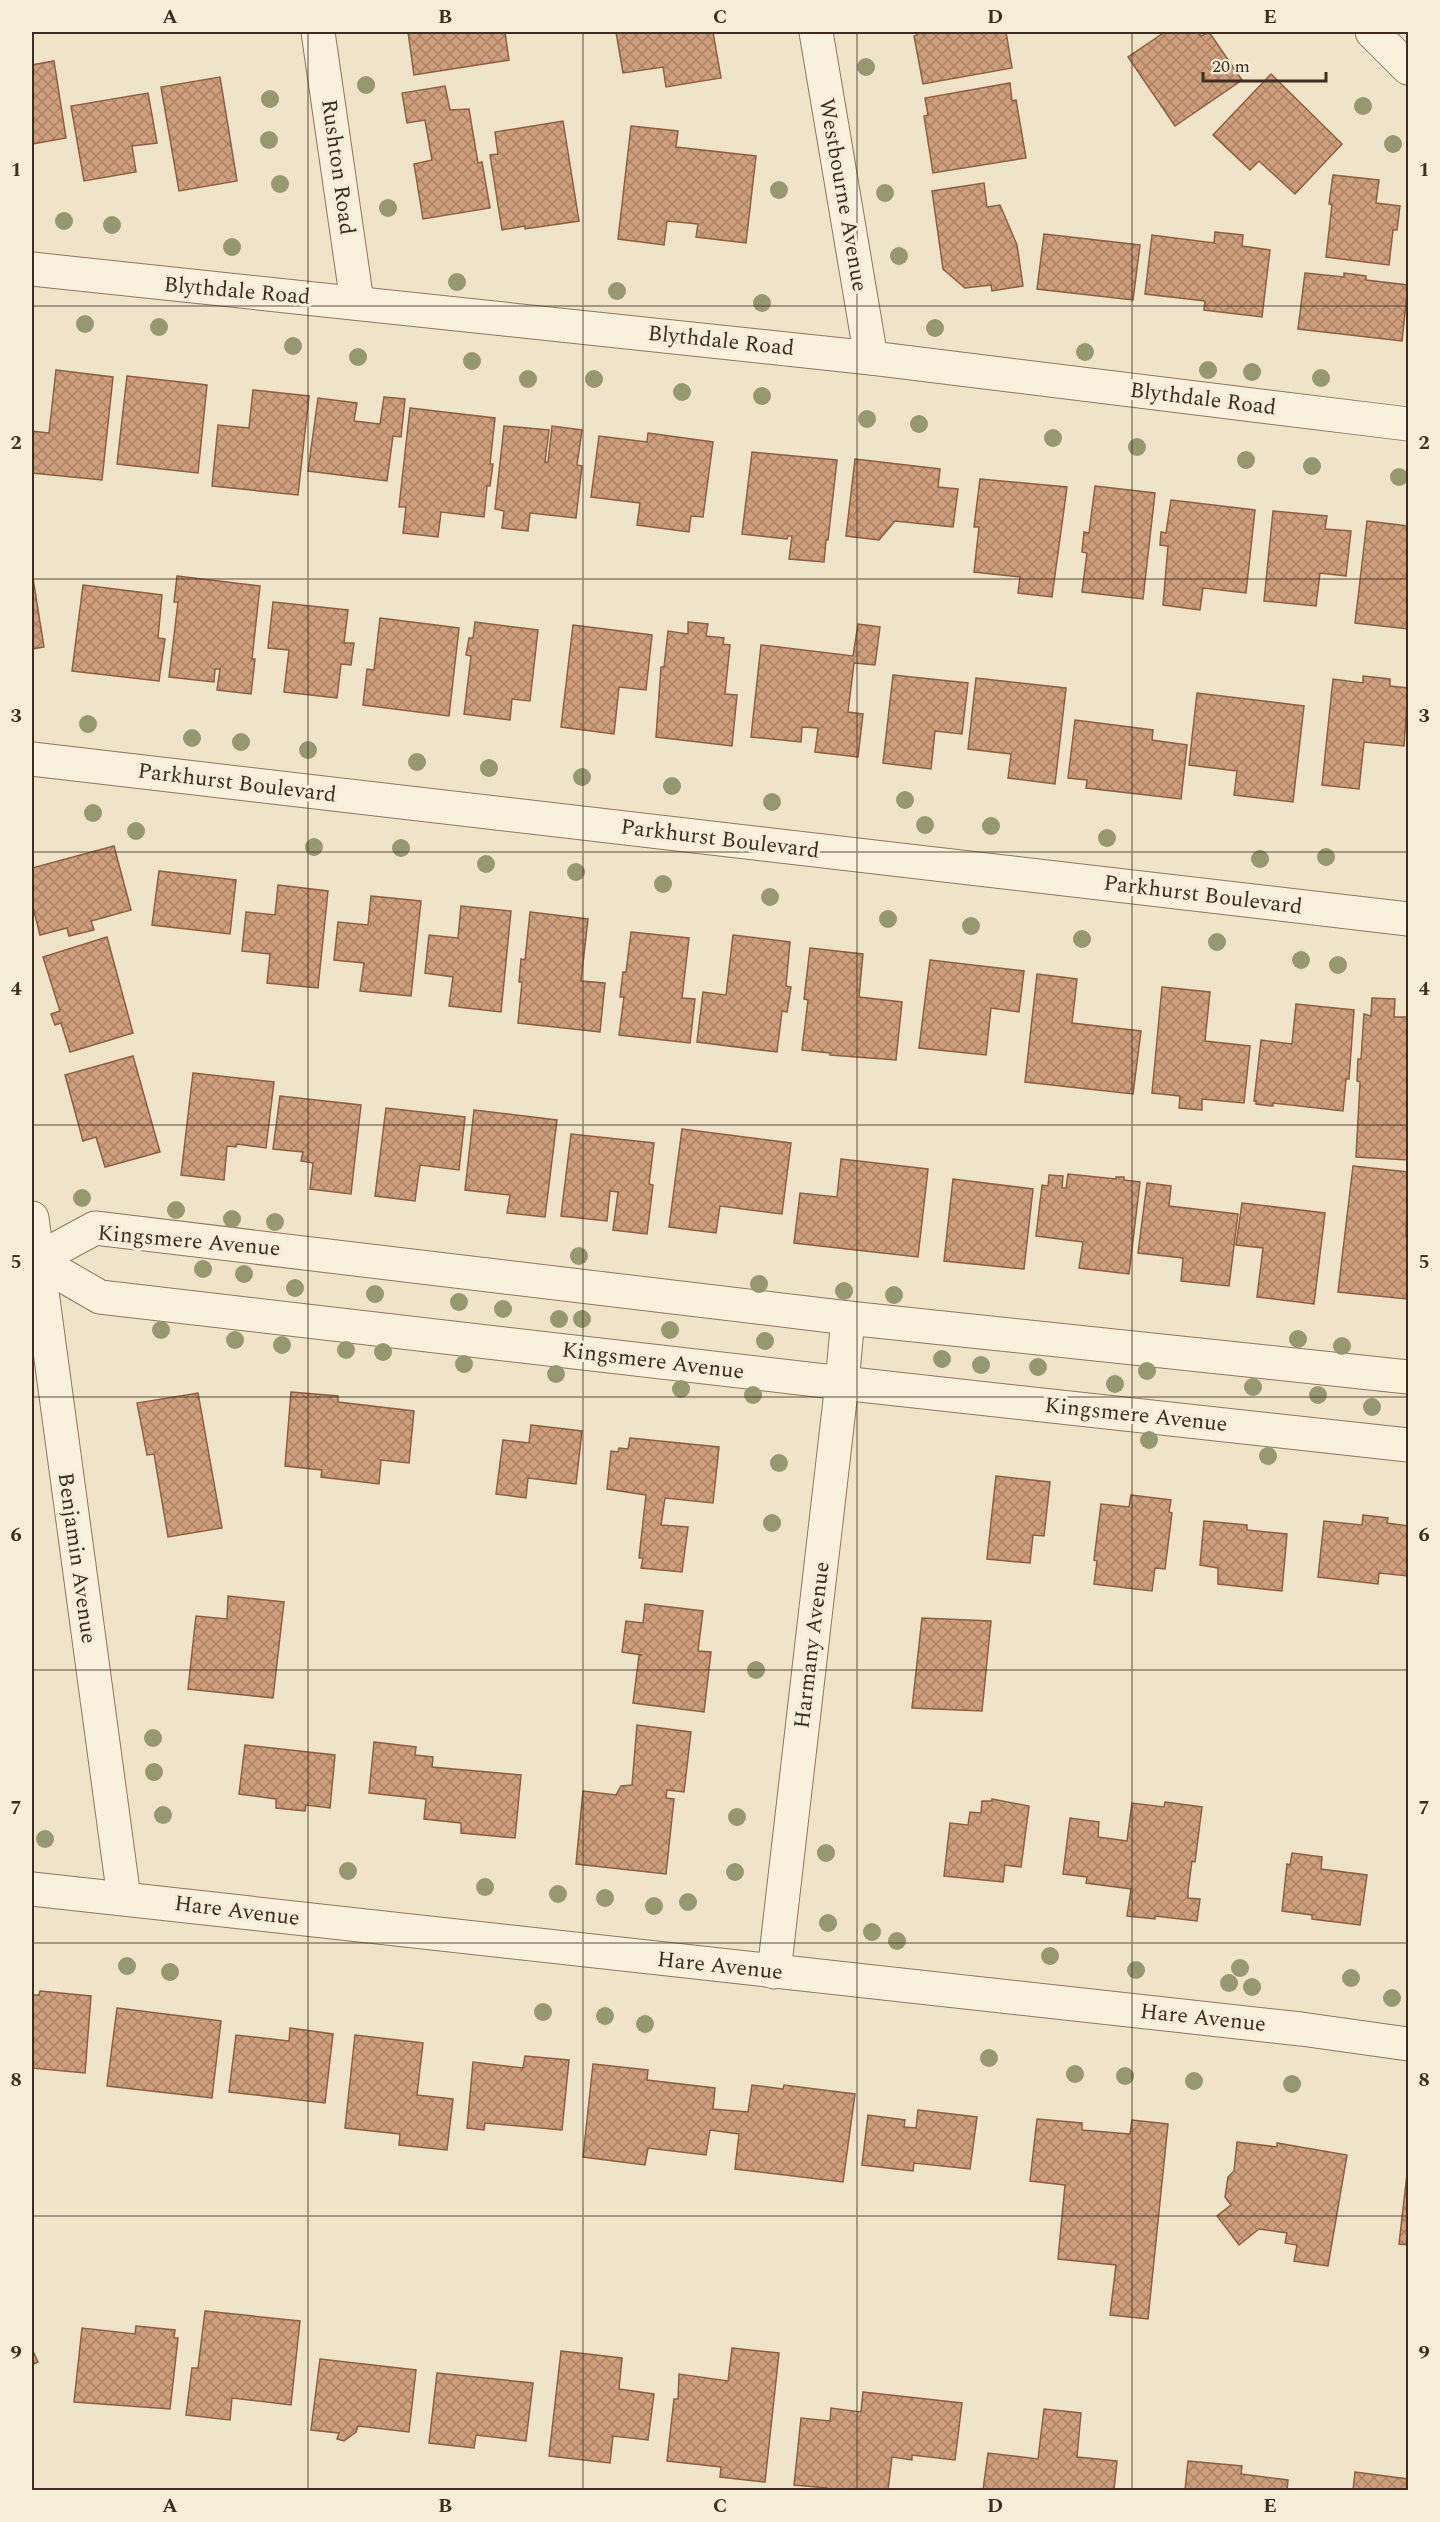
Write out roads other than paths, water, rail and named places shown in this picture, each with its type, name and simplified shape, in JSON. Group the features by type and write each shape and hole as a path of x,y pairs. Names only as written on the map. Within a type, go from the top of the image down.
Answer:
{"street":[{"name":"Rushton Road","path":"318,32 357,302"},
{"name":"Westbourne Avenue","path":"816,32 871,357"},
{"path":"1372,32 1408,68"},
{"name":"Blythdale Road","path":"32,269 871,357 1408,424"},
{"name":"Parkhurst Boulevard","path":"32,759 1408,919"},
{"name":"Benjamin Avenue","path":"32,1218 124,1898"},
{"name":"Kingsmere Avenue","path":"36,1260 95,1228 848,1318 1408,1377"},
{"name":"Kingsmere Avenue","path":"36,1260 100,1297 842,1383 1408,1445"},
{"name":"Harmany Avenue","path":"774,1972 848,1318"},
{"name":"Hare Avenue","path":"32,1889 1289,2028 1408,2044"}]}
